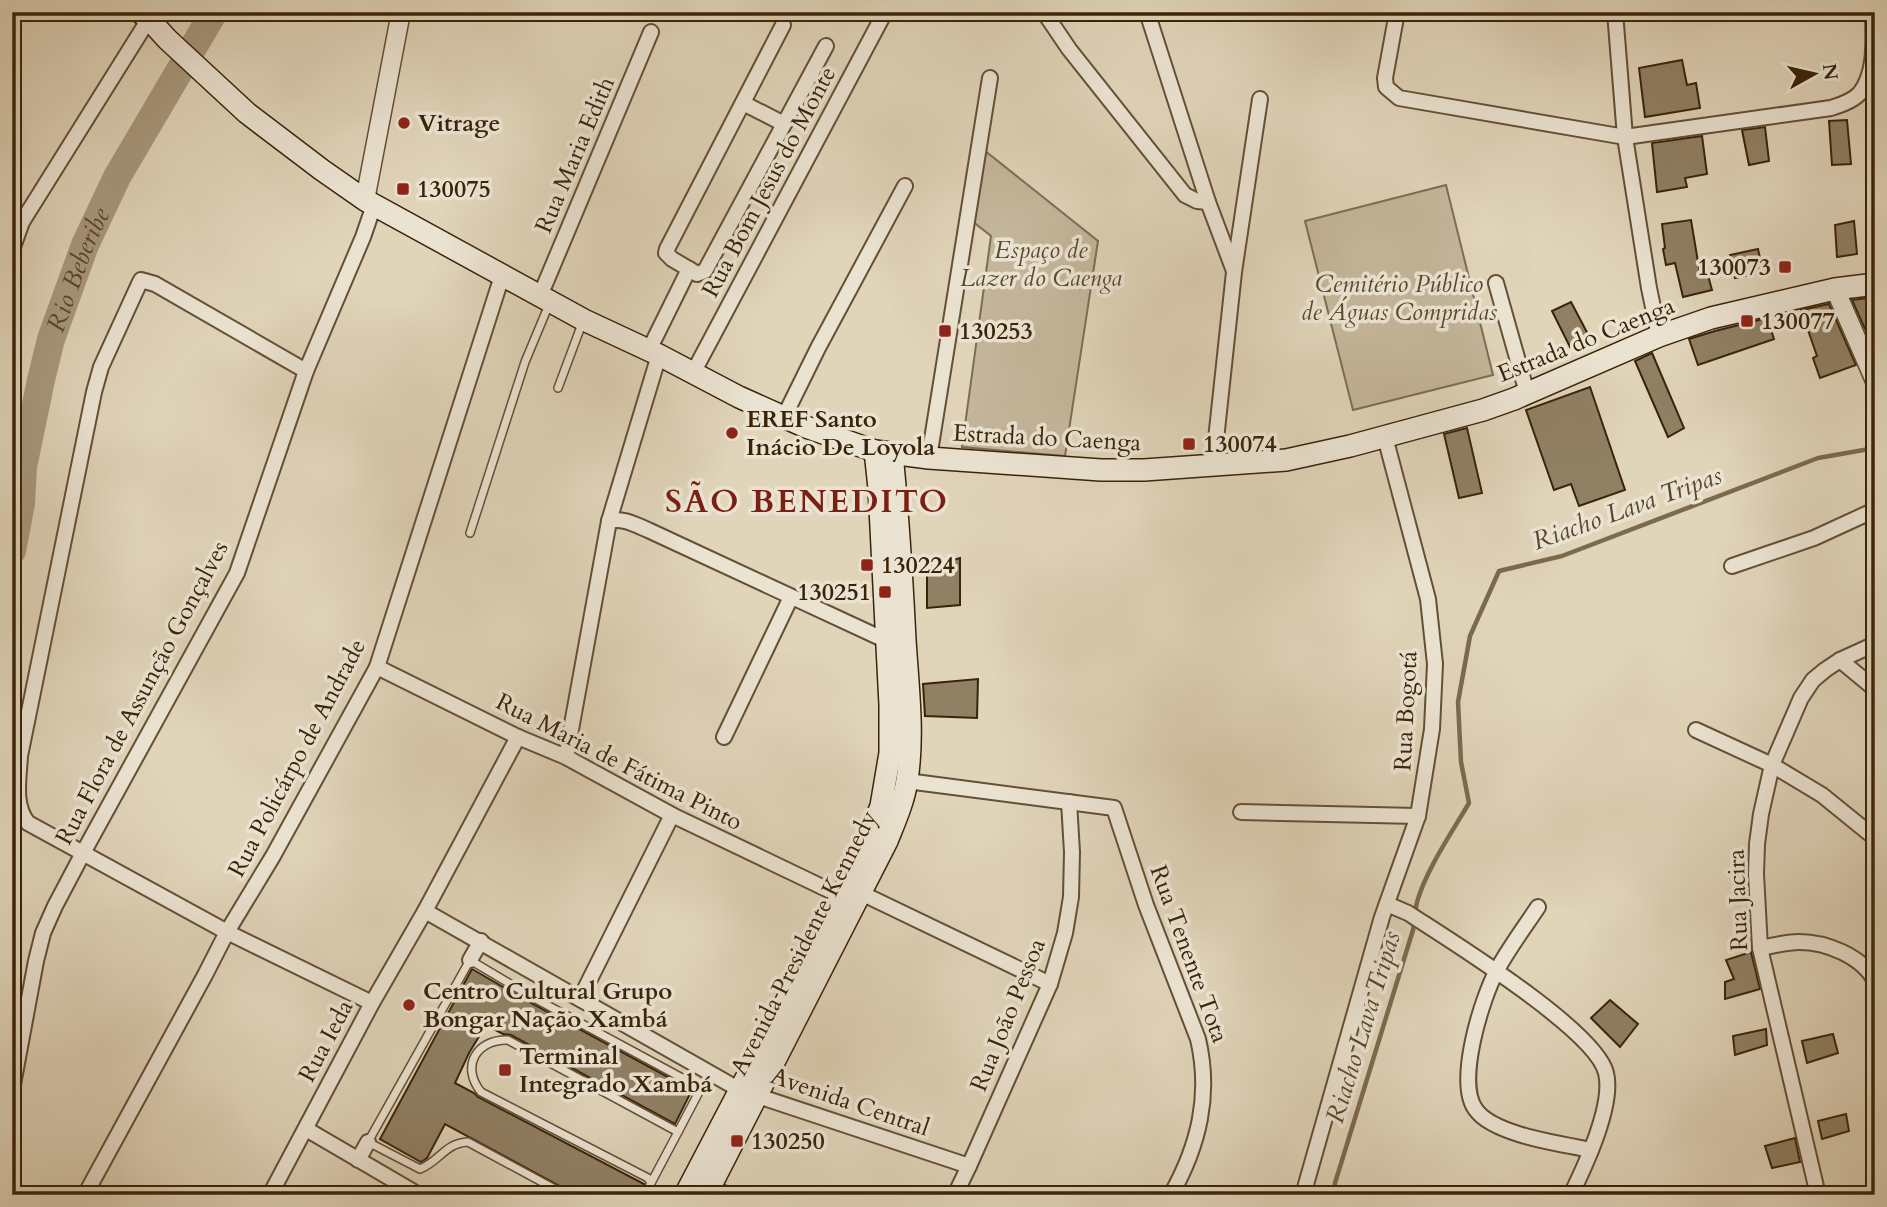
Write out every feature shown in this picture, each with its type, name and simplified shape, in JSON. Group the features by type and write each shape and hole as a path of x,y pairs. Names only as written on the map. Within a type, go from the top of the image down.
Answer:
{"main road":[{"name":"Estrada do Caenga","path":"147,14 167,39 247,113 322,170 370,202 584,320 738,397 806,427 883,452 929,458 1101,470 1213,467 1286,460 1483,410 1659,336 1711,318 1835,289 1875,284"},
{"name":"Avenida Presidente Kennedy","path":"851,894 859,862 881,806 890,753 879,488 883,452"},
{"name":"Avenida Presidente Kennedy","path":"685,1195 749,1092 851,894 887,841 902,804 910,749 910,714 897,505 883,452"},
{"name":"Avenida Presidente Kennedy","path":"714,1192 749,1092"}],"street":[{"path":"370,202 401,12"},
{"name":"Rua Bom Jesus do Monte","path":"693,373 885,12"},
{"path":"1044,12 1069,49 1185,195 1196,201 1208,202"},
{"path":"1147,12 1208,202 1234,272"},
{"path":"1396,12 1385,78 1387,87 1399,98 1625,136 1831,108 1846,103 1860,93 1871,69 1873,12"},
{"path":"1615,12 1625,136 1659,336"},
{"path":"12,250 17,221 147,14"},
{"path":"783,25 667,249 669,257 697,274 705,271 827,46"},
{"name":"Rua Maria Edith","path":"545,299 651,32"},
{"path":"929,458 990,78"},
{"path":"1213,467 1234,272 1260,99"},
{"path":"743,103 784,124"},
{"path":"784,417 905,186"},
{"name":"Rua Flora de Assunção Gonçalves","path":"12,1090 43,933 83,853 237,573 306,371 363,237 370,202"},
{"path":"566,757 609,521 654,353 689,270"},
{"name":"Rua Policárpo de Andrade","path":"85,1195 227,932 273,856 377,667 502,276"},
{"path":"306,371 155,284 141,280 101,367 94,392 20,756 19,806 28,823 227,932 372,1003"},
{"path":"1496,283 1527,393"},
{"path":"1835,289 1875,381"},
{"name":"Rua Bogotá","path":"1303,1195 1387,904 1418,816 1432,729 1435,664 1428,599 1385,437"},
{"path":"1732,566 1814,537 1875,510"},
{"path":"609,521 626,521 649,530 887,641"},
{"path":"724,737 792,597"},
{"name":"Rua Jacira","path":"1818,1195 1760,948 1757,844 1772,765 1801,698 1813,680 1840,660 1875,645"},
{"path":"1840,660 1875,689"},
{"name":"Rua Maria de Fátima Pinto","path":"377,667 518,737 566,757 672,815 1050,984"},
{"path":"1696,730 1772,765 1822,795 1875,838"},
{"name":"Rua Ieda","path":"270,1195 518,737"},
{"path":"907,781 1069,802"},
{"name":"Rua Tenente Tota","path":"1069,802 1114,808 1146,905 1198,1039 1203,1062 1204,1092 1199,1126 1190,1154 1171,1195"},
{"name":"Rua João Pessoa","path":"955,1195 1050,984 1065,933 1071,897 1069,802"},
{"path":"1241,812 1418,816"},
{"path":"580,999 672,815"},
{"path":"1387,904 1408,913 1532,996 1589,1045 1601,1059 1606,1071 1607,1090 1599,1129 1571,1195"},
{"path":"1538,907 1496,972 1474,1031 1468,1076 1469,1098 1476,1111 1489,1122 1526,1137 1591,1150"},
{"name":"Avenida Central","path":"425,911 749,1092 969,1166"},
{"path":"470,960 481,941"},
{"path":"1760,948 1799,942 1822,946 1849,955 1868,968 1875,981"},
{"path":"306,1129 419,1195"},
{"path":"358,1160 368,1142"}],"lane":[{"path":"470,533 545,299"},
{"path":"558,388 584,320"},
{"path":"566,1195 468,1142 449,1147 430,1165 420,1169 368,1142 470,960 534,998 697,1086 699,1092 645,1195"},
{"path":"651,1184 648,1178 481,1092 472,1075 475,1056 489,1042 508,1040 678,1132"}],"green space":[{"name":"Espaço de Lazer do Caenga","path":"984,150 1098,241 1065,456 962,447 991,236 972,221"},
{"name":"Cemitério Público de Águas Compridas","path":"1446,185 1493,375 1353,410 1305,221"}],"building":[{"path":"1682,60 1687,85 1696,83 1700,108 1645,117 1639,68"},
{"path":"1847,120 1851,164 1832,165 1829,121"},
{"path":"1765,127 1769,161 1749,165 1742,130"},
{"path":"1702,136 1707,174 1685,178 1687,187 1657,192 1652,143"},
{"path":"1691,220 1700,274 1707,272 1712,290 1683,297 1675,263 1666,265 1662,224"},
{"path":"1854,221 1857,254 1837,257 1835,225"},
{"path":"1758,249 1763,272 1735,278 1730,255"},
{"path":"1875,297 1875,327 1865,329 1852,300"},
{"path":"1571,302 1590,338 1570,347 1552,311"},
{"path":"1829,304 1856,365 1820,378 1813,358 1817,356 1801,310"},
{"path":"1767,318 1774,339 1698,365 1689,339"},
{"path":"1652,353 1684,428 1668,437 1635,361"},
{"path":"1590,387 1625,490 1579,506 1571,484 1554,490 1526,410"},
{"path":"1467,428 1482,493 1459,498 1444,434"},
{"path":"960,558 960,605 927,608 927,567"},
{"path":"978,679 977,718 925,716 923,684"},
{"path":"1751,952 1760,989 1725,999 1725,982 1734,979 1726,960"},
{"path":"472,969 692,1090 675,1124 511,1035 486,1025 469,1053 455,1083 644,1184 639,1195 576,1195 445,1124 427,1158 421,1162 380,1139"},
{"path":"1610,1000 1638,1024 1620,1047 1591,1018"},
{"path":"1766,1029 1767,1045 1735,1055 1733,1036"},
{"path":"1833,1034 1838,1053 1807,1063 1802,1041"},
{"path":"1846,1114 1849,1131 1822,1139 1818,1121"},
{"path":"1795,1138 1800,1162 1772,1168 1765,1146"}],"waterway":[{"name":"Rio Beberibe","path":"12,551 21,503 23,467 41,380 51,339 85,245 117,177 214,12"},
{"name":"Riacho Lava Tripas","path":"1333,1195 1413,930 1421,890 1440,851 1469,803 1461,762 1458,702 1470,636 1499,571 1562,556 1818,458 1875,448"}],"place":[{"name":"Vitrage","path":"404,123"},
{"name":"130075","path":"403,189"},
{"name":"130073","path":"1785,267"},
{"name":"130077","path":"1747,321"},
{"name":"130253","path":"945,331"},
{"name":"EREF Santo Inácio De Loyola","path":"732,433"},
{"name":"130074","path":"1189,444"},
{"name":"130224","path":"867,565"},
{"name":"130251","path":"885,592"},
{"name":"Centro Cultural Grupo Bongar Nação Xambá","path":"409,1005"},
{"name":"Terminal Integrado Xambá","path":"505,1070"},
{"name":"130250","path":"737,1141"}],"district":[{"name":"SÃO BENEDITO","path":"807,502"}]}
